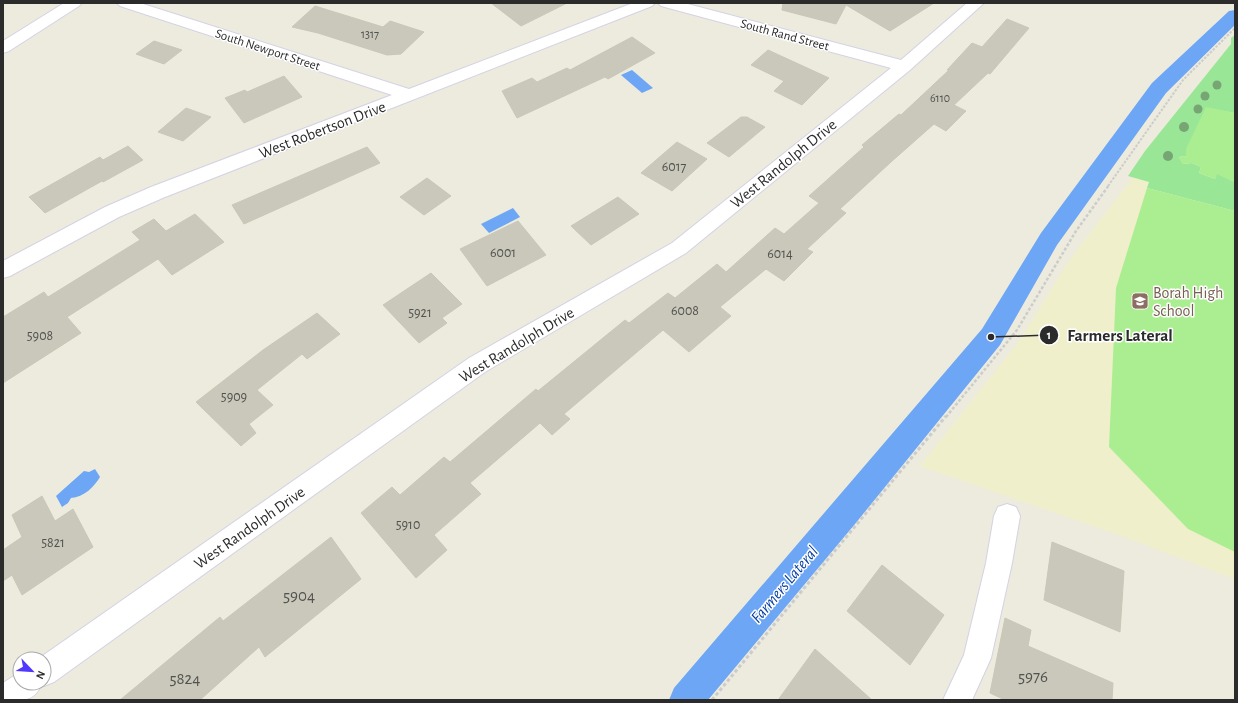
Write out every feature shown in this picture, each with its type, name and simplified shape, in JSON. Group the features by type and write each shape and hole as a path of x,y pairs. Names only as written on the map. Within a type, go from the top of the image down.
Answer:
{"street":[{"path":"3,48 74,3"},
{"name":"South Newport Street","path":"125,3 410,95"},
{"name":"West Robertson Drive","path":"3,270 65,236 119,209 158,192 647,3"},
{"name":"South Rand Street","path":"666,3 904,66"},
{"name":"West Randolph Drive","path":"52,666 477,365 679,248 904,66 976,3"},
{"path":"957,700 977,658 999,563 1007,516"},
{"path":"4,700 17,691"}],"path":[{"path":"712,700 1017,330 1076,231 1183,80 1235,28"}],"shaded area":[{"name":"Borah High School","path":"1235,44 1235,579 1122,536 920,466 1020,340 1068,262"}],"green space":[{"path":"1235,35 1235,113 1206,108 1186,156 1179,157 1183,164 1192,163 1201,167 1199,173 1215,179 1216,173 1235,182 1235,211 1147,188 1149,182 1128,176 1145,151 1231,44 1231,38"},
{"path":"1206,107 1235,113 1235,182 1217,174 1215,179 1199,173 1201,167 1192,163 1183,164 1178,157 1186,156 1186,149"},
{"path":"1147,188 1235,211 1235,552 1188,529 1109,447 1116,288"}],"water":[{"path":"632,70 653,88 642,93 621,75"},
{"path":"513,208 520,217 489,233 481,224"},
{"path":"95,469 100,477 95,484 84,494 71,498 68,503 62,507 56,496 84,471 89,472"}],"building":[{"path":"491,3 567,3 521,26"},
{"path":"783,3 934,3 890,31 846,5 836,24 782,10"},
{"path":"315,6 383,27 390,21 424,32 401,54 387,55 318,33 292,27"},
{"path":"1007,19 1029,28 990,74 988,73 954,105 966,111 946,131 934,124 840,209 846,213 807,249 813,252 784,281 766,269 720,307 731,316 689,352 663,330 564,414 570,419 552,435 540,423 470,483 481,494 434,535 447,550 416,578 361,513 392,487 400,495 444,457 450,462 536,389 538,391 625,320 629,323 668,293 675,298 717,264 726,272 775,228 784,234 819,203 809,196 864,147 862,145 899,114 901,115 949,70 947,70 972,43 982,47"},
{"path":"632,37 655,53 608,79 605,77 517,118 502,91 532,78 537,82 567,68 570,70"},
{"path":"154,41 182,50 164,64 136,54"},
{"path":"768,50 829,78 802,105 774,91 784,81 751,65"},
{"path":"284,76 302,97 244,123 225,98 245,90 247,92"},
{"path":"186,108 211,117 183,141 158,132"},
{"path":"741,117 747,117 765,127 729,157 707,143"},
{"path":"677,142 707,159 672,191 641,173"},
{"path":"128,146 143,160 45,213 29,197 100,157 103,160"},
{"path":"367,147 380,163 244,224 232,205"},
{"path":"427,178 451,196 424,215 400,197"},
{"path":"618,197 639,214 591,245 571,226"},
{"path":"195,214 224,242 172,275 158,259 67,317 81,333 3,383 3,317 44,292 48,297 140,240 132,232 154,219 166,231"},
{"path":"518,221 546,255 487,286 460,249"},
{"path":"431,273 462,304 442,318 447,323 419,343 383,305"},
{"path":"317,313 340,334 307,359 302,354 257,390 273,405 249,424 256,433 241,446 196,402 263,350"},
{"path":"42,496 55,521 73,509 93,547 22,595 12,575 3,581 3,550 22,537 12,515"},
{"path":"331,537 361,579 265,657 259,647 200,700 120,700 220,617 223,621"},
{"path":"1052,542 1124,571 1120,632 1044,600"},
{"path":"882,565 944,615 910,665 847,611"},
{"path":"1005,618 1031,630 1028,646 1113,683 1112,700 1005,700 990,693"},
{"path":"815,649 872,700 778,700"}],"waterway":[{"name":"Farmers Lateral","path":"686,700 844,514 991,337 1049,239 1159,88 1235,15"}],"place":[{"name":"Borah High School","path":"1140,301"},
{"name":"Farmers Lateral","path":"991,337"}]}
